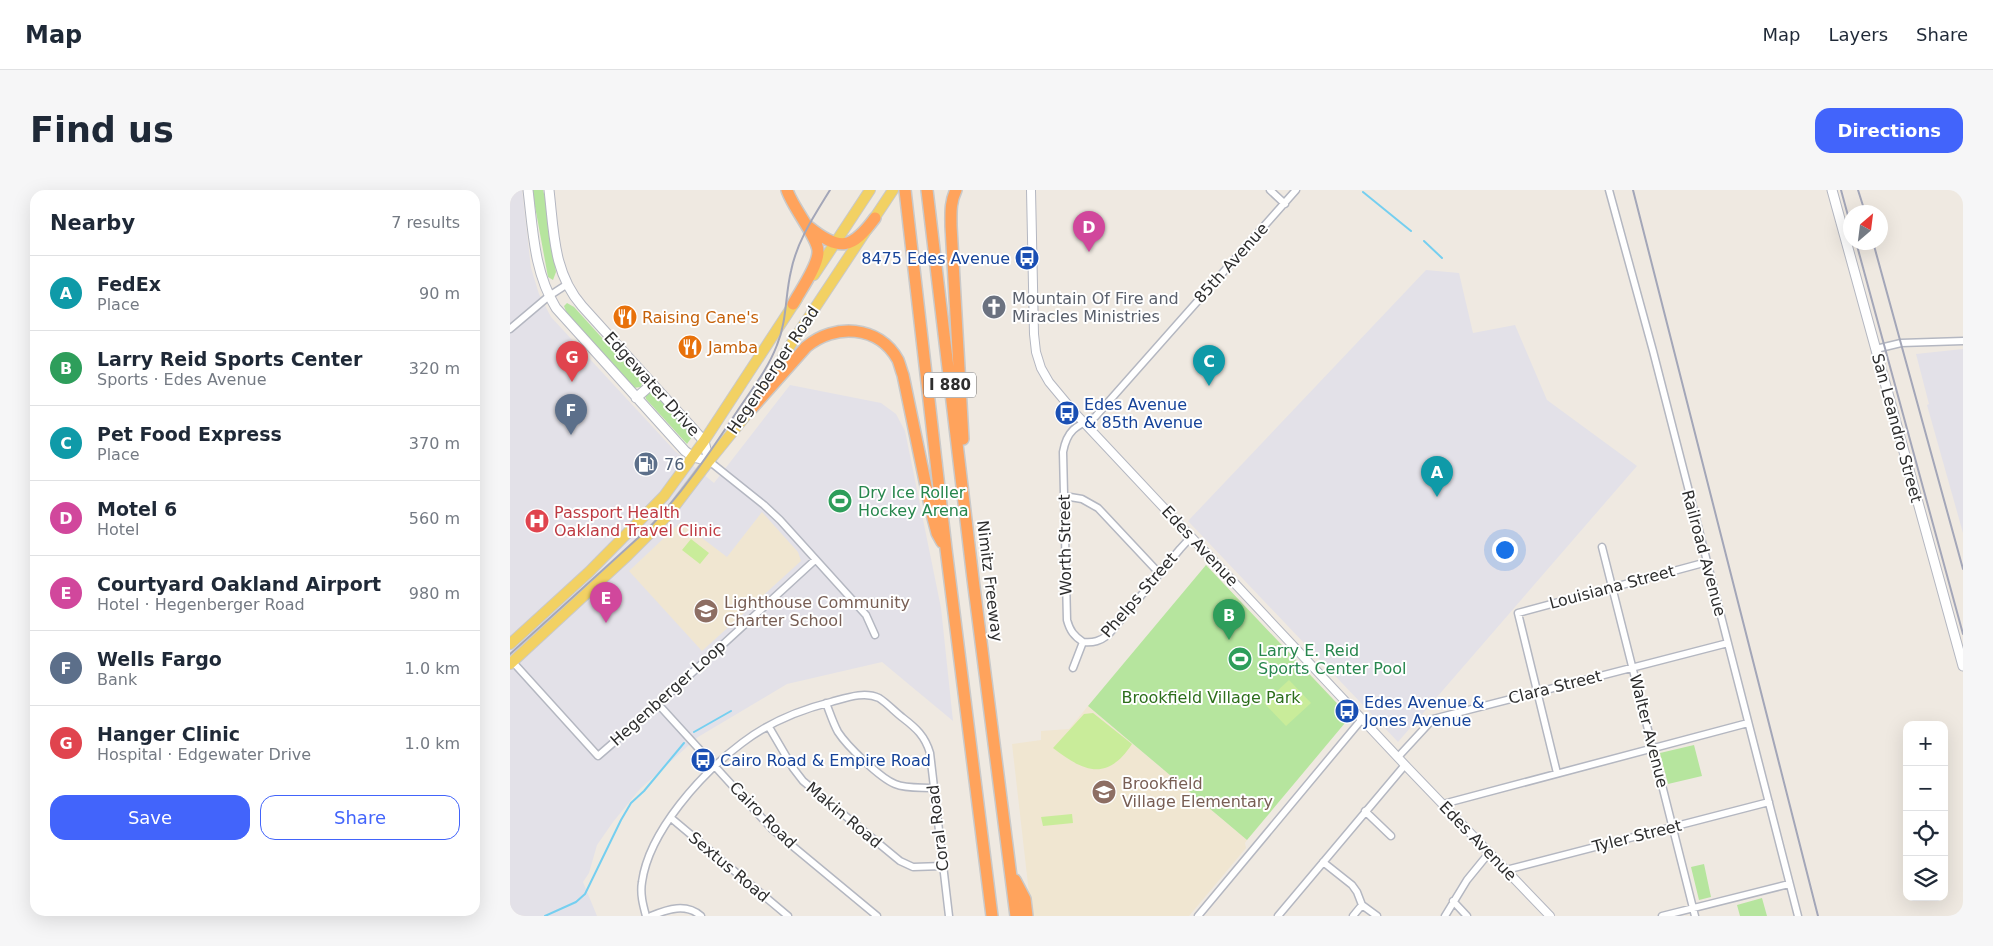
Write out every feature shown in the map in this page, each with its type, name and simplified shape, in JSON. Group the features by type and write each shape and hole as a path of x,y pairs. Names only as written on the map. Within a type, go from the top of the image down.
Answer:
{"highway":[{"path":"787,190 799,216 813,237 818,252 816,261 793,304"},
{"path":"897,190 910,237"},
{"name":"I 880","path":"905,190 990,913"},
{"name":"Nimitz Freeway","path":"926,190 1016,916"},
{"path":"956,190 951,210 951,235 973,579"},
{"path":"799,216 817,233 835,243 846,244 853,242 861,236 875,218"},
{"path":"752,408 816,338 840,330 858,332 876,338 887,346 898,359 937,533 946,549"},
{"path":"1011,871 1025,900 1028,916"}],"main road":[{"name":"Edgewater Drive","path":"528,190 539,271 549,296 561,314 693,458 709,460 704,441 577,301 566,285 559,266 549,190"},
{"name":"Hegenberger Road","path":"510,644 633,529 664,496 693,458 870,190"},
{"name":"Hegenberger Road","path":"511,662 655,529 680,500 709,460 752,408 793,341 893,190"},
{"name":"San Leandro Street","path":"1832,190 1963,666"},
{"path":"636,398 652,384"}],"street":[{"name":"Edes Avenue","path":"1031,190 1036,352 1041,368 1059,396 1405,765 1550,916"},
{"path":"1270,190 1285,204"},
{"name":"85th Avenue","path":"1084,422 1095,417 1296,190"},
{"name":"Railroad Avenue","path":"1609,190 1653,351 1798,916"},
{"path":"510,330 549,296 566,285"},
{"path":"1876,349 1901,343 1963,341"},
{"name":"Worth Street","path":"1083,642 1075,636 1067,620 1064,444 1075,426 1084,422"},
{"path":"709,460 772,512 866,615 875,634"},
{"path":"1064,496 1082,499 1098,508 1159,573"},
{"name":"Phelps Street","path":"1083,642 1101,641 1108,635 1191,537"},
{"name":"Walter Avenue","path":"1602,547 1695,916"},
{"name":"Hegenberger Loop","path":"511,662 598,756 658,704 815,560"},
{"name":"Louisiana Street","path":"1537,691 1518,613 1707,562"},
{"path":"1073,668 1083,642"},
{"name":"Clara Street","path":"1398,757 1433,719 1728,643"},
{"path":"1537,691 1557,773"},
{"name":"Coral Road","path":"826,703 860,695 879,698 918,730 926,741 930,753 948,916"},
{"path":"646,916 642,902 644,869 649,854 684,800 715,767 742,743 795,712 826,703 846,744 884,778 895,784 908,787 934,788"},
{"name":"Cairo Road","path":"658,704 772,829 877,916"},
{"path":"1198,916 1362,719"},
{"path":"1443,804 1748,723"},
{"name":"Makin Road","path":"769,726 793,768 803,781 900,861 913,867 943,866"},
{"path":"1278,916 1405,765"},
{"name":"Tyler Street","path":"1506,870 1769,802"},
{"path":"1365,811 1391,836"},
{"name":"Sextus Road","path":"671,818 788,916"},
{"path":"1445,916 1467,880 1489,853"},
{"path":"1323,862 1352,885 1362,904 1377,916"},
{"path":"1662,916 1789,884"},
{"path":"1453,901 1467,916"},
{"path":"1352,916 1362,904"},
{"path":"651,916 678,908 687,909 701,916"}],"shaded area":[{"path":"510,190 522,190 531,268 539,294 551,317 675,451 714,483 790,385 881,403 896,414 905,431 941,608 953,721 882,662 787,684 698,737 640,789 597,845 589,873 583,882 597,916 510,916"},
{"path":"1426,270 1459,273 1473,333 1515,325 1547,400 1637,466 1398,742 1188,521"},
{"path":"1963,349 1963,533 1927,405 1929,404 1916,354"},
{"name":"Lighthouse Community Charter School","path":"762,512 798,552 801,561 702,651 629,571 681,522 727,557"},
{"name":"Brookfield Village Elementary","path":"1088,706 1247,840 1245,843 1246,848 1189,916 1034,916 1030,902 1012,744 1041,740 1041,731 1069,729"}],"green space":[{"path":"532,190 543,190 547,205 556,272 553,280 548,277"},
{"path":"567,303 574,307 643,379 641,387 633,388 567,314 564,306"},
{"path":"649,392 653,393 694,434 687,444 646,399 645,395"},
{"path":"691,539 709,553 700,564 682,550"},
{"name":"Brookfield Village Park","path":"1206,565 1350,717 1247,840 1088,706"},
{"path":"1289,680 1311,703 1286,726 1264,703"},
{"path":"1093,713 1132,744 1123,756 1104,768 1085,767 1075,763 1053,748 1084,714"},
{"path":"1694,745 1702,776 1668,784 1660,753"},
{"path":"1072,814 1073,823 1043,826 1041,817"},
{"path":"1704,864 1711,897 1699,900 1691,867"},
{"path":"1762,898 1767,916 1740,916 1737,905"}],"waterway":[{"path":"1363,192 1411,231"},
{"path":"1424,241 1442,258"},
{"path":"694,732 731,711"},
{"path":"545,916 576,902 585,894 631,803 644,791 684,743"}],"railway":[{"path":"510,654 649,528 685,486 717,441 759,379 773,354 783,327 789,280 797,249 830,190"},
{"path":"1633,190 1818,916"},
{"path":"1841,190 1845,205"},
{"path":"1858,190 1863,205"},
{"path":"1858,250 1963,634"},
{"path":"1875,250 1963,569"}],"place":[{"name":"Motel 6","path":"1089,252"},
{"name":"8475 Edes Avenue","path":"1027,258"},
{"name":"Mountain Of Fire and Miracles Ministries","path":"994,307"},
{"name":"Raising Cane's","path":"625,317"},
{"name":"Jamba","path":"690,347"},
{"name":"Hanger Clinic","path":"572,382"},
{"name":"Pet Food Express","path":"1209,386"},
{"name":"Edes Avenue & 85th Avenue","path":"1067,413"},
{"name":"Wells Fargo","path":"571,435"},
{"name":"76","path":"646,464"},
{"name":"FedEx","path":"1437,497"},
{"name":"Dry Ice Roller Hockey Arena","path":"840,501"},
{"name":"Passport Health Oakland Travel Clinic","path":"537,521"},
{"name":"Lighthouse Community Charter School","path":"706,611"},
{"name":"Courtyard Oakland Airport","path":"606,623"},
{"name":"Larry Reid Sports Center","path":"1229,640"},
{"name":"Larry E. Reid Sports Center Pool","path":"1240,659"},
{"name":"Edes Avenue & Jones Avenue","path":"1347,711"},
{"name":"Cairo Road & Empire Road","path":"703,760"},
{"name":"Brookfield Village Elementary","path":"1104,792"}]}
